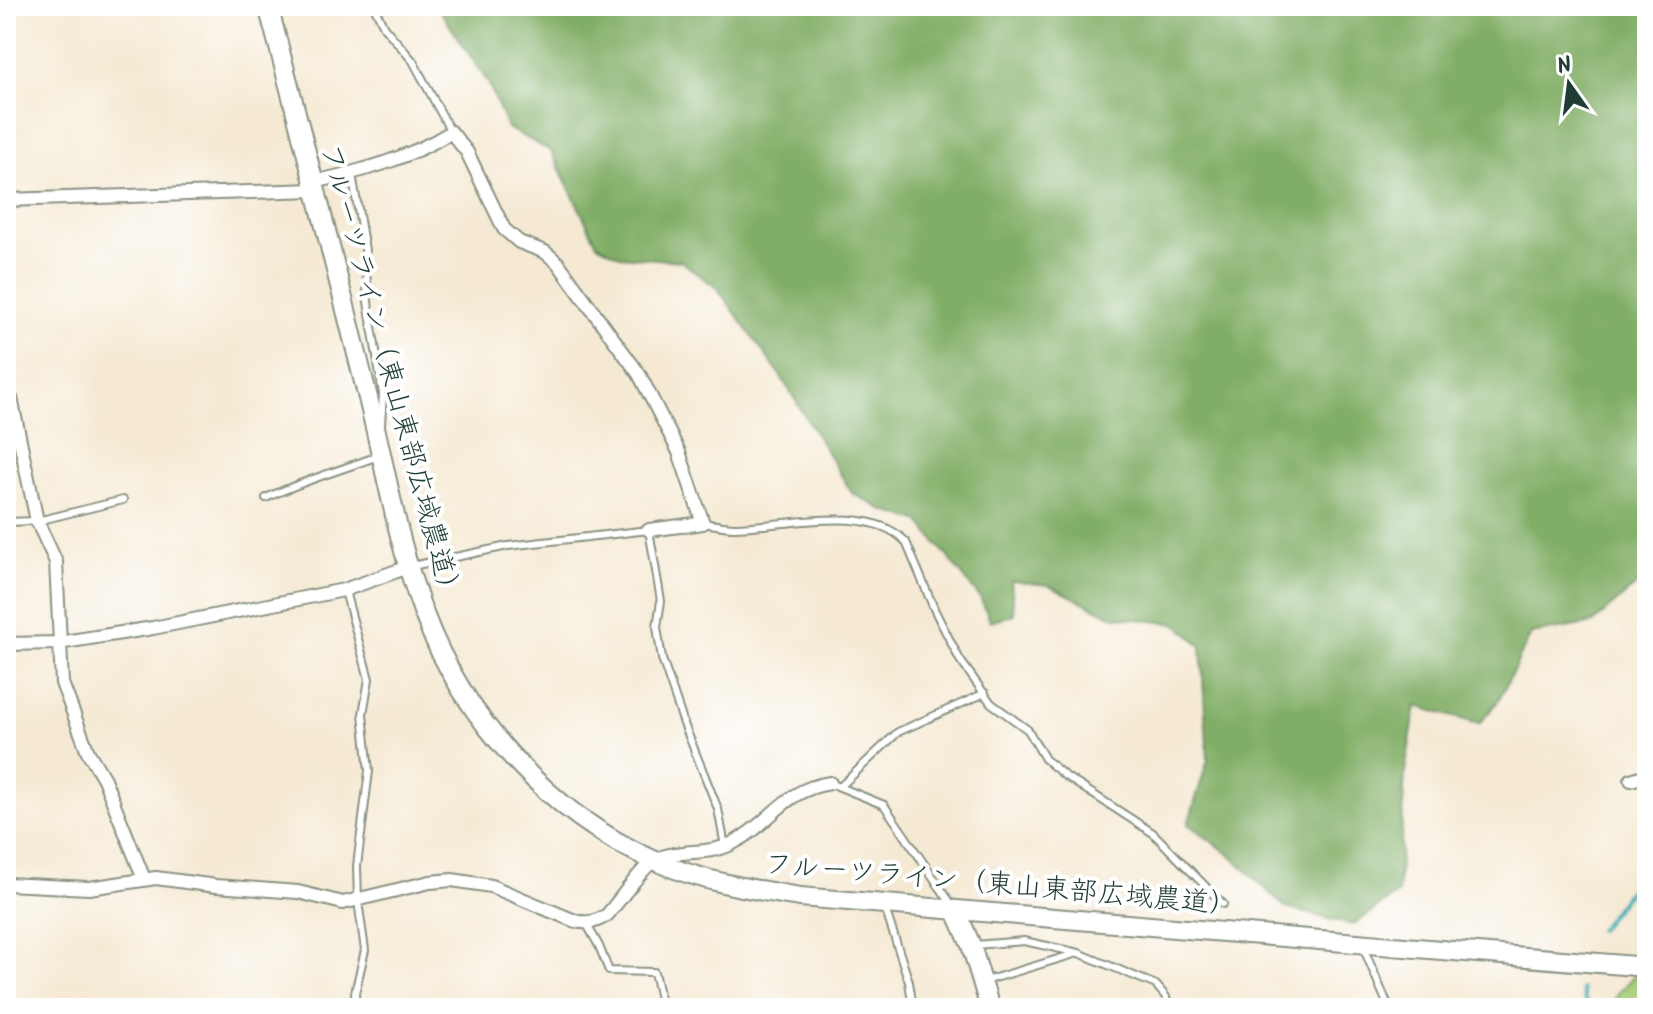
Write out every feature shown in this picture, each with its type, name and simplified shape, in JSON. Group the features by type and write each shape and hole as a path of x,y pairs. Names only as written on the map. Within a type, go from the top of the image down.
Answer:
{"street":[{"name":"フルーツライン（東山東部広域農道）","path":"268,6 408,567 425,616 463,690 496,737 520,764 575,813 653,860 705,878 800,897 1647,967"},
{"path":"6,200 315,186 427,147 451,132 467,152 504,229 519,242 545,252 558,263 639,374 679,452 703,523 649,530"},
{"path":"6,392 11,398 37,521 56,562 62,683 88,752 104,779 144,879"},
{"path":"6,644 58,643 153,628 344,590 408,567"},
{"path":"1631,780 1647,775"},
{"path":"6,884 89,888 156,878 298,892 343,903 396,889 452,880 491,886 586,923 607,915 653,860 725,846 746,834 795,794 810,786 835,785"},
{"path":"956,911 971,945 990,1008"}],"lane":[{"path":"374,6 384,27 413,61 451,132"},
{"path":"352,173 383,394 382,423 376,429"},
{"path":"266,498 297,483 321,478 382,454"},
{"path":"6,522 37,521 123,500"},
{"path":"703,523 734,527 834,520 876,523 899,534 906,542 960,660 991,703 1028,730 1045,759 1065,776 1153,833 1223,904"},
{"path":"408,567 508,546 649,530 661,601 657,627 662,659 718,809 725,846"},
{"path":"344,590 369,679 363,722 369,771 357,866 365,950 355,993 356,1008"},
{"path":"956,911 884,805 835,785 898,732 985,693"},
{"path":"884,904 909,982 913,1008"},
{"path":"586,923 609,971 654,972 662,1008"},
{"path":"971,945 1011,940 1079,953 1156,985 1166,997 1168,1008"},
{"path":"1361,943 1389,1008"},
{"path":"982,982 1079,953"}],"green space":[{"path":"437,6 1647,6 1647,575 1593,623 1531,634 1499,700 1479,724 1416,706 1405,771 1398,893 1353,925 1286,908 1229,854 1188,824 1208,760 1201,645 1177,624 1111,616 1049,585 1011,581 1014,614 990,621 981,599 919,521 885,511 852,493 780,375 718,289 681,261 620,256 597,244 551,151 507,128 489,84"},
{"path":"1647,961 1647,1008 1610,1008 1618,993"}],"waterway":[{"path":"1599,930 1647,868"},
{"path":"1582,989 1587,1008"}]}
